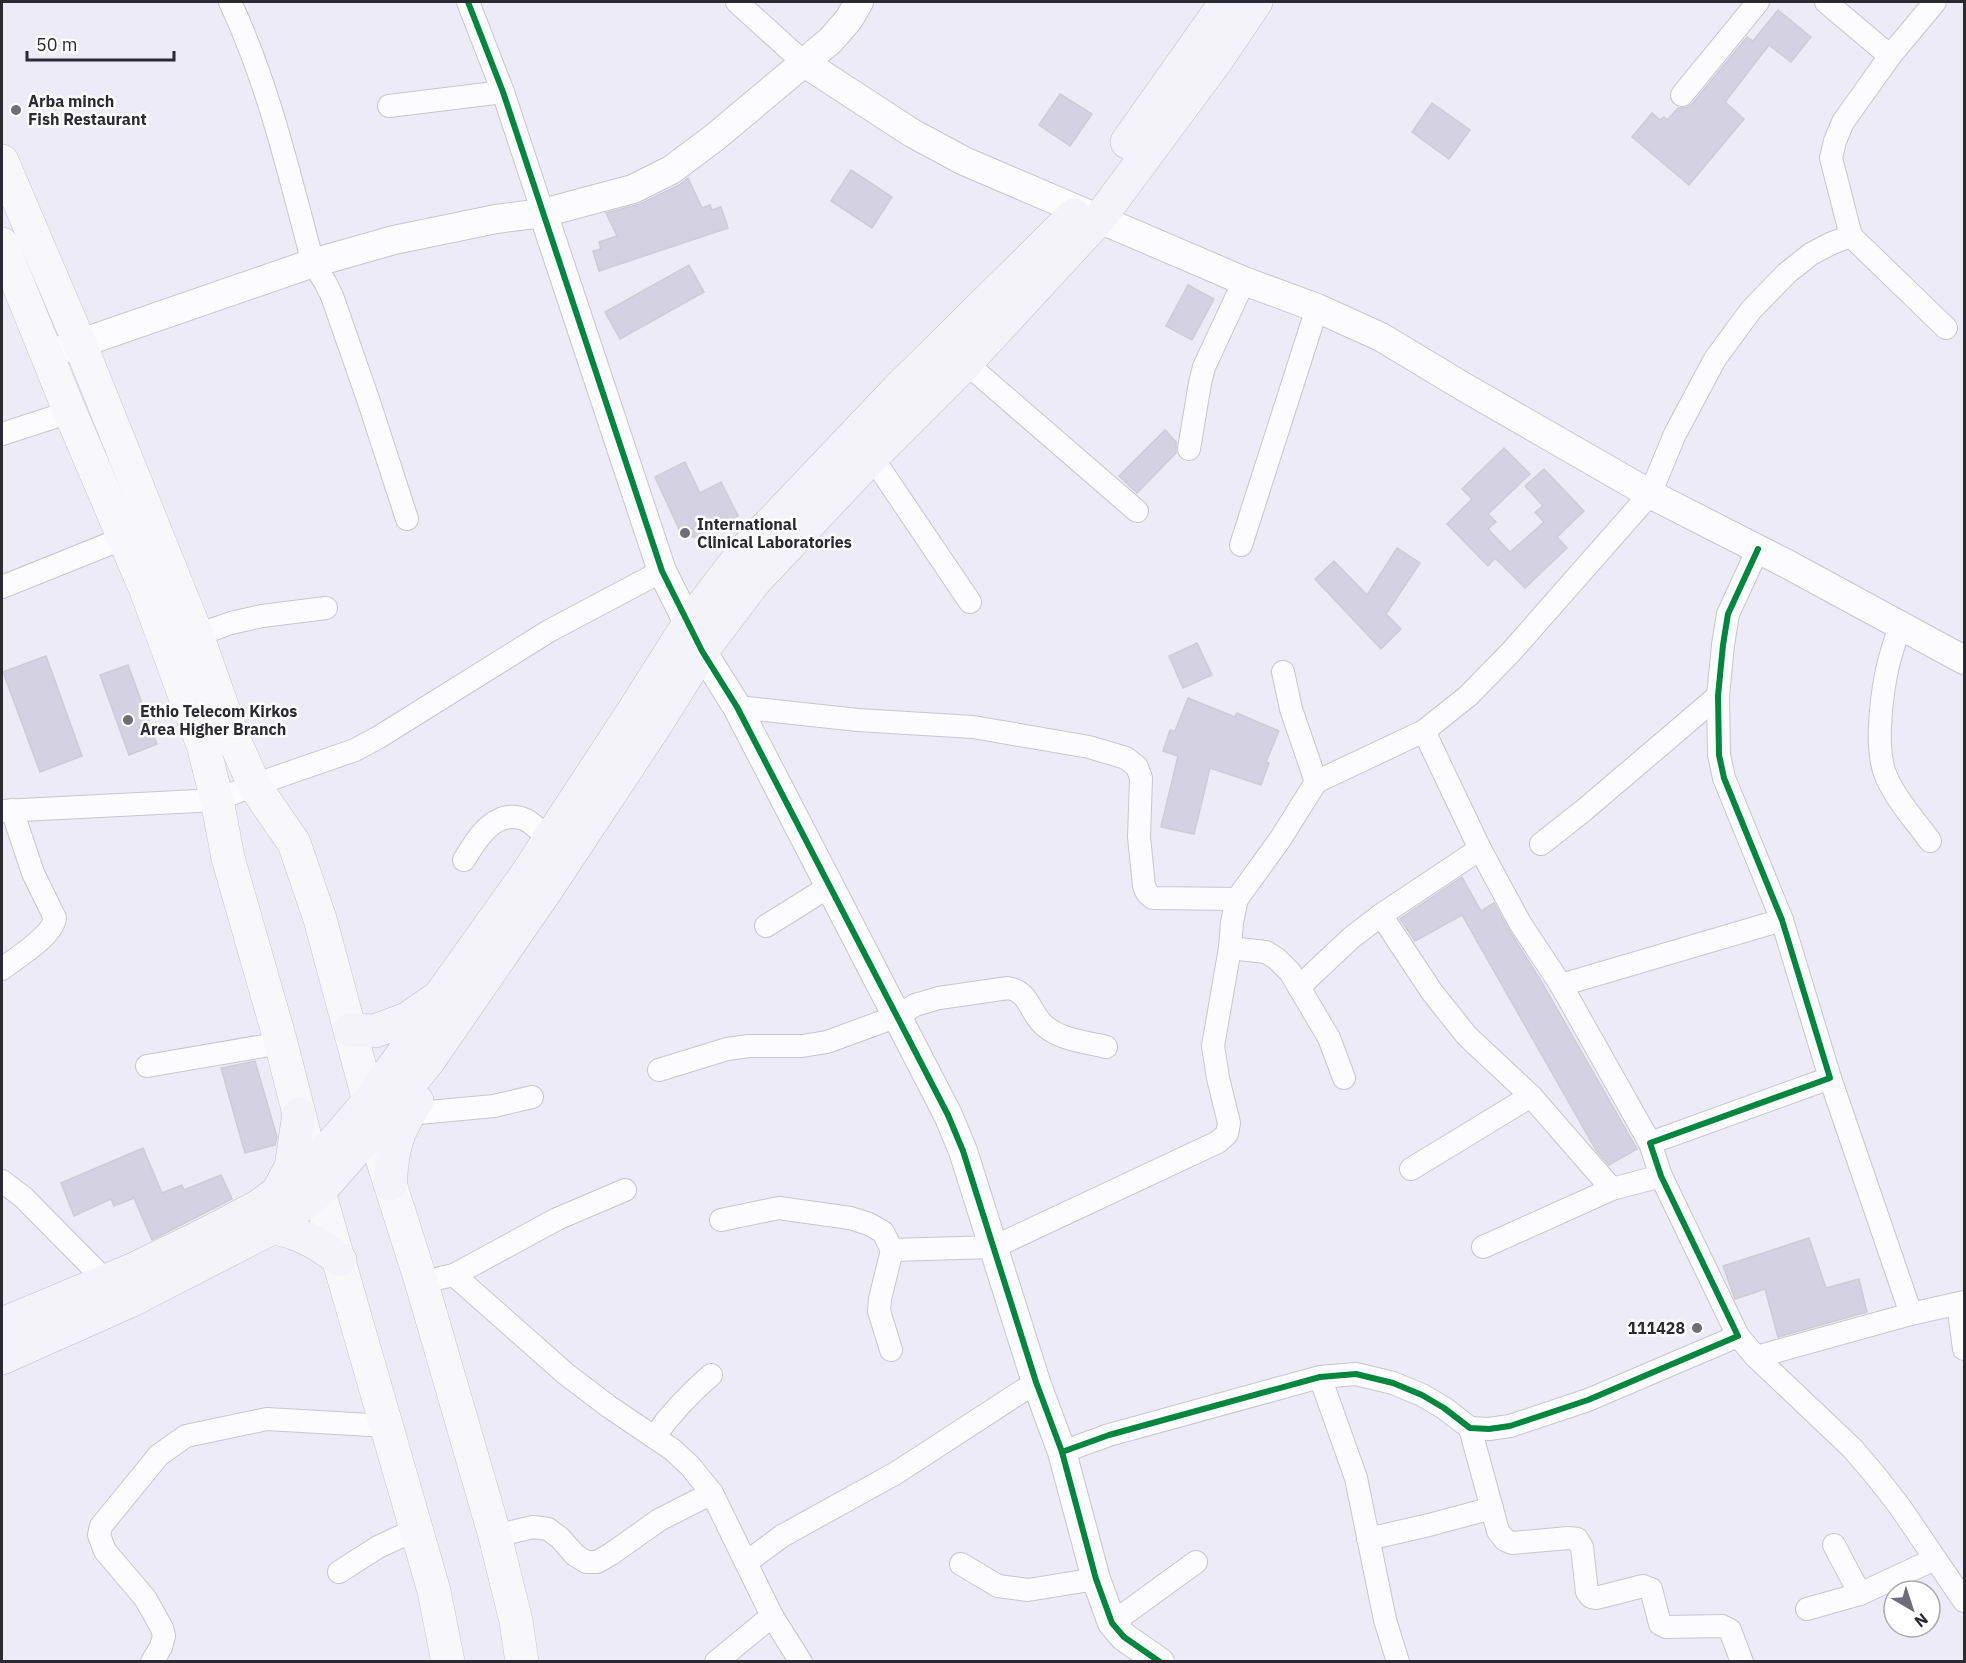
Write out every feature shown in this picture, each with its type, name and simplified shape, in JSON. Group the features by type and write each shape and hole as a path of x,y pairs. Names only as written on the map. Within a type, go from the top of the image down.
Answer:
{"main road":[{"path":"350,1030 375,1031 450,1004 655,726 696,637 746,550 948,338 1089,215 1178,72 1226,2"},
{"path":"2,1358 130,1301 272,1228 372,1115 424,1067 450,1004 548,839 634,710 696,637 755,581 872,457 966,363 1216,61 1256,2"},
{"path":"2,160 16,233 80,344 197,635 233,737 254,785 294,843 320,920 390,1184 421,1281 495,1536 516,1621 522,1662"},
{"path":"2,244 146,590 204,748 228,858 281,1043 316,1179 434,1591 448,1662"},
{"path":"390,1184 394,1143 408,1114 452,1047 458,1031 450,1004"},
{"path":"276,1195 291,1167 299,1114"},
{"path":"2,1324 106,1281 200,1237 276,1195 316,1179"},
{"path":"272,1228 301,1235 340,1260"}],"street":[{"path":"230,2 256,62 273,114 313,263 332,296 407,519"},
{"path":"468,2 503,92 662,571 696,637 737,707 948,1115 963,1151 1036,1383 1062,1452 1096,1579 1112,1623 1124,1637 1154,1660"},
{"path":"737,2 803,62 912,133 964,161 1244,281 1317,308 1381,337 1650,494 1965,660"},
{"path":"48,355 313,263 394,240 496,219 543,213 633,189 671,170 714,138 831,40 849,19 859,2"},
{"path":"1682,95 1758,2"},
{"path":"1826,2 1890,56"},
{"path":"1935,2 1890,56 1843,122 1831,158 1851,236 1946,328"},
{"path":"389,106 503,92"},
{"path":"891,1250 994,1246 1218,1142 1227,1134 1229,1123 1212,1046 1237,899 1281,838 1316,782 1425,731 1468,696 1511,652 1650,494 1674,434 1715,359 1751,310 1787,273 1811,254 1851,236"},
{"path":"1189,449 1204,367 1244,281"},
{"path":"1241,545 1317,308"},
{"path":"966,363 1137,512"},
{"path":"2,434 70,412"},
{"path":"872,457 970,602"},
{"path":"2,587 124,538"},
{"path":"1758,549 1728,614 1718,696 1719,755 1724,778 1782,920 1830,1078 1911,1314"},
{"path":"2,969 48,933 54,925 55,918 7,811 217,800 355,750 549,631 662,571"},
{"path":"197,635 231,623 262,616 326,608"},
{"path":"1900,626 1886,674 1880,728 1881,755 1885,774 1893,790 1930,841"},
{"path":"1283,672 1292,709 1316,782"},
{"path":"1541,844 1718,696"},
{"path":"737,707 858,720 973,727 1089,747 1126,758 1137,766 1141,778 1139,837 1144,886 1147,893 1154,898 1237,899"},
{"path":"1425,731 1480,849 1520,923 1561,985 1650,1143 1661,1176 1738,1336 1756,1357 1852,1448 1900,1506 1965,1601"},
{"path":"464,860 488,827 500,819 515,817 528,821 548,839"},
{"path":"1299,987 1351,938 1381,915 1480,849"},
{"path":"766,926 830,886"},
{"path":"1381,915 1432,992 1467,1036 1531,1096 1612,1188"},
{"path":"1561,985 1782,920"},
{"path":"1230,948 1266,952 1277,958 1290,972 1329,1038 1344,1078"},
{"path":"659,1070 728,1049 749,1046 802,1046 827,1042 898,1016 915,1005 939,998 1008,988 1017,989 1024,996 1039,1020 1048,1029 1073,1040 1106,1047"},
{"path":"147,1066 281,1043"},
{"path":"1650,1143 1830,1078"},
{"path":"1411,1170 1531,1096"},
{"path":"408,1114 494,1106 532,1097"},
{"path":"1483,1247 1612,1188 1661,1176"},
{"path":"2,1180 23,1197 106,1281"},
{"path":"421,1281 454,1275 557,1219 625,1190"},
{"path":"721,1220 779,1208 850,1218 869,1224 883,1232 891,1250 879,1311 891,1350"},
{"path":"454,1275 566,1374 673,1450 690,1466 712,1493 772,1616 801,1662"},
{"path":"1756,1357 1911,1314 1961,1303 1965,1349"},
{"path":"1062,1452 1109,1435 1320,1377 1356,1374 1393,1383 1422,1395 1470,1428 1489,1429 1510,1426 1588,1400 1738,1336"},
{"path":"654,1437 688,1394 711,1375"},
{"path":"1320,1377 1356,1478 1385,1620 1398,1662"},
{"path":"747,1562 782,1536 896,1473 1036,1383"},
{"path":"152,1662 161,1647 164,1636 162,1628 145,1598 105,1551 99,1535 101,1526 159,1455 186,1436 267,1419 387,1426"},
{"path":"1470,1428 1498,1531 1504,1540 1512,1543 1576,1539 1582,1547 1587,1592 1591,1597 1596,1598 1643,1586 1652,1589 1660,1624 1666,1627 1722,1626 1730,1630 1742,1662"},
{"path":"495,1536 533,1527 548,1529 560,1538 575,1555 586,1562 597,1562 658,1520 712,1493"},
{"path":"1368,1539 1492,1508"},
{"path":"339,1572 378,1547 417,1529"},
{"path":"1834,1545 1860,1594"},
{"path":"1807,1609 1860,1594 1935,1559"},
{"path":"1112,1623 1197,1562"},
{"path":"961,1564 998,1586 1028,1590 1096,1579"},
{"path":"716,1662 772,1616"}],"building":[{"path":"1778,10 1811,37 1791,62 1769,45 1725,102 1744,119 1689,185 1632,137 1652,113 1660,120 1664,117 1667,120 1678,108 1686,108 1692,104 1747,37 1753,41"},
{"path":"1060,94 1092,114 1070,146 1039,125"},
{"path":"1432,103 1470,130 1449,159 1412,132"},
{"path":"851,170 892,197 872,228 831,201"},
{"path":"688,178 702,208 710,205 712,210 721,207 728,228 599,271 593,251 601,249 599,242 617,236 606,213 640,204 679,185"},
{"path":"689,265 704,292 620,339 605,312"},
{"path":"1188,285 1214,299 1192,340 1166,326"},
{"path":"1165,430 1176,442 1176,453 1137,493 1119,476"},
{"path":"1504,448 1530,474 1488,514 1496,522 1488,529 1510,552 1544,522 1535,512 1543,506 1525,486 1544,469 1584,511 1557,537 1567,548 1525,588 1495,558 1488,566 1447,524 1472,499 1462,489"},
{"path":"685,462 700,493 721,482 738,516 695,537 687,536 680,531 655,477"},
{"path":"1397,548 1420,563 1386,614 1401,629 1381,649 1315,579 1334,561 1367,595"},
{"path":"1197,643 1212,675 1183,688 1169,656"},
{"path":"46,656 82,756 40,772 3,672"},
{"path":"128,665 157,744 129,755 100,675"},
{"path":"1188,698 1235,717 1237,713 1279,731 1266,762 1269,763 1261,785 1210,768 1194,834 1161,827 1178,756 1163,751 1170,730 1175,731"},
{"path":"1462,877 1481,911 1494,903 1637,1149 1609,1165 1596,1150 1462,915 1415,941 1400,919"},
{"path":"255,1061 277,1137 275,1145 245,1153 221,1068"},
{"path":"143,1148 162,1193 182,1185 184,1190 221,1175 232,1199 152,1240 134,1198 114,1206 111,1199 74,1216 61,1183"},
{"path":"1809,1238 1826,1288 1859,1279 1867,1312 1778,1337 1765,1289 1735,1299 1723,1266"}],"cycle path":[{"path":"468,2 503,92 662,571 702,651 737,707 948,1115 963,1151 1036,1382 1062,1452 1096,1579 1112,1623 1124,1637 1160,1662"},
{"path":"1062,1452 1109,1435 1320,1377 1356,1374 1393,1383 1422,1395 1470,1428 1489,1429 1510,1426 1588,1400 1738,1336 1661,1176 1650,1143 1830,1078 1782,920 1724,778 1719,755 1718,696 1728,614 1758,549"}],"place":[{"name":"Arba minch Fish Restaurant","path":"16,110"},
{"name":"International Clinical Laboratories","path":"685,533"},
{"name":"Ethio Telecom Kirkos Area Higher Branch","path":"128,720"},
{"name":"111428","path":"1697,1328"}]}
